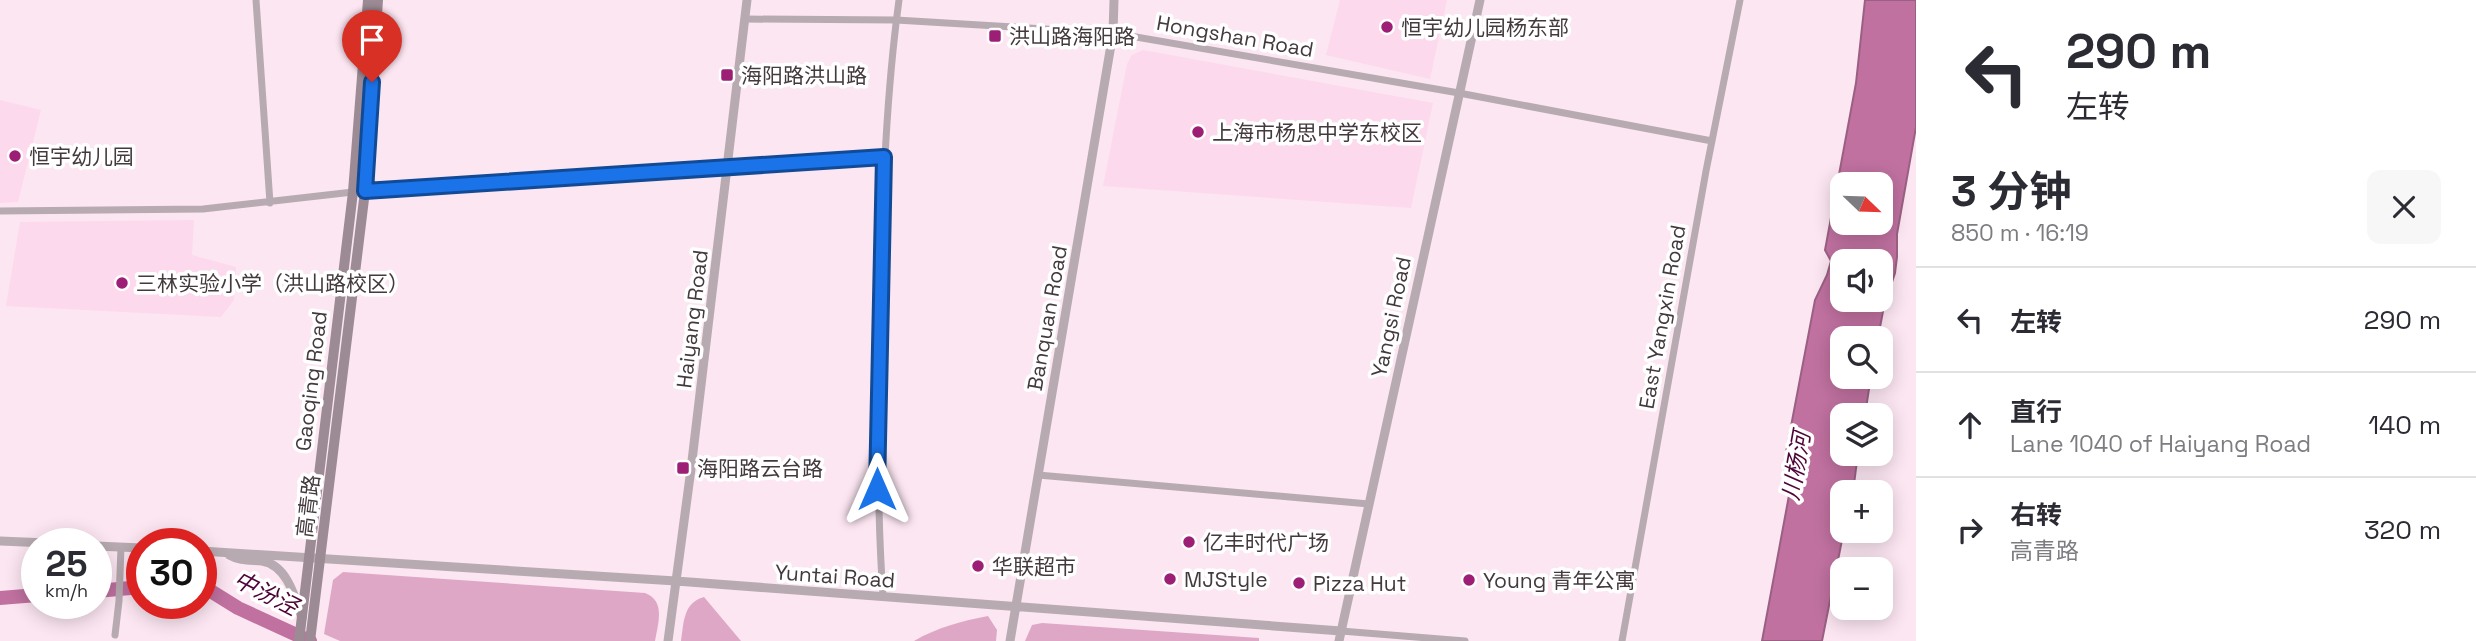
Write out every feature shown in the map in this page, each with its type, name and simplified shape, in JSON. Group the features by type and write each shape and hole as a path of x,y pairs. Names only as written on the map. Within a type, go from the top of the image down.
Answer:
{"main road":[{"name":"Gaoqing Road","path":"299,641 316,557 353,192 368,0"},
{"name":"高青路","path":"310,641 316,557 365,191 378,0"}],"street":[{"path":"256,0 270,203"},
{"name":"Haiyang Road","path":"668,641 747,0"},
{"path":"883,597 877,516 877,449 884,157 899,0"},
{"name":"Banquan Road","path":"1010,641 1113,33 1114,0"},
{"name":"Yangsi Road","path":"1339,641 1480,0"},
{"name":"East Yangxin Road","path":"1622,641 1740,0"},
{"name":"Hongshan Road","path":"745,19 896,20 1113,33 1459,93 1712,141"},
{"path":"0,211 186,210 365,191 884,157"},
{"path":"1038,475 1369,504"},
{"path":"0,541 21,542"},
{"path":"112,547 126,547"},
{"path":"115,635 121,547"},
{"name":"Yuntai Road","path":"217,552 676,581 1465,641"},
{"path":"224,552 236,559 265,561 273,565 292,586 301,621"}],"shaded area":[{"name":"恒宇幼儿园杨东部","path":"1340,0 1447,0 1430,79 1326,55"},
{"path":"1143,50 1433,103 1411,208 1103,186 1127,64 1132,55"},
{"name":"恒宇幼儿园","path":"0,100 41,110 18,202 0,203"},
{"name":"三林实验小学（洪山路校区）","path":"194,220 192,255 236,267 234,300 221,317 6,306 20,222"},
{"path":"343,572 645,593 656,601 659,620 655,641 340,641 324,634 333,580"},
{"path":"704,597 741,641 681,641 688,609"},
{"path":"988,616 997,630 996,641 914,641 950,625"},
{"path":"1042,623 1259,638 1259,641 1025,641 1032,625"}],"water":[{"path":"1865,0 1916,0 1916,127 1897,234 1893,279 1893,249 1830,249 1830,259 1825,250 1830,223 1830,235 1894,234 1894,172 1839,172 1856,83"},
{"name":"川杨河","path":"1830,264 1830,312 1883,312 1880,326 1830,326 1830,389 1869,389 1867,403 1830,403 1830,466 1856,466 1855,480 1830,480 1830,543 1841,543 1839,557 1830,557 1830,601 1822,641 1762,641 1790,490 1784,463 1815,300"}],"waterway":[{"name":"中汾泾","path":"112,590 126,588"},
{"name":"中汾泾","path":"217,595 238,608 310,641"},
{"name":"中汾泾","path":"0,598 21,596"}],"place":[{"name":"恒宇幼儿园杨东部","path":"1387,27"},
{"name":"洪山路海阳路","path":"995,36"},
{"name":"海阳路洪山路","path":"727,75"},
{"name":"上海市杨思中学东校区","path":"1198,132"},
{"name":"恒宇幼儿园","path":"15,156"},
{"name":"三林实验小学（洪山路校区）","path":"122,283"},
{"name":"海阳路云台路","path":"683,468"},
{"name":"亿丰时代广场","path":"1189,542"},
{"name":"华联超市","path":"978,566"},
{"name":"MJStyle","path":"1170,579"},
{"name":"Young 青年公寓","path":"1469,580"},
{"name":"Pizza Hut","path":"1299,583"}],"route":[{"path":"372,82 365,191 884,157 877,489"}]}
